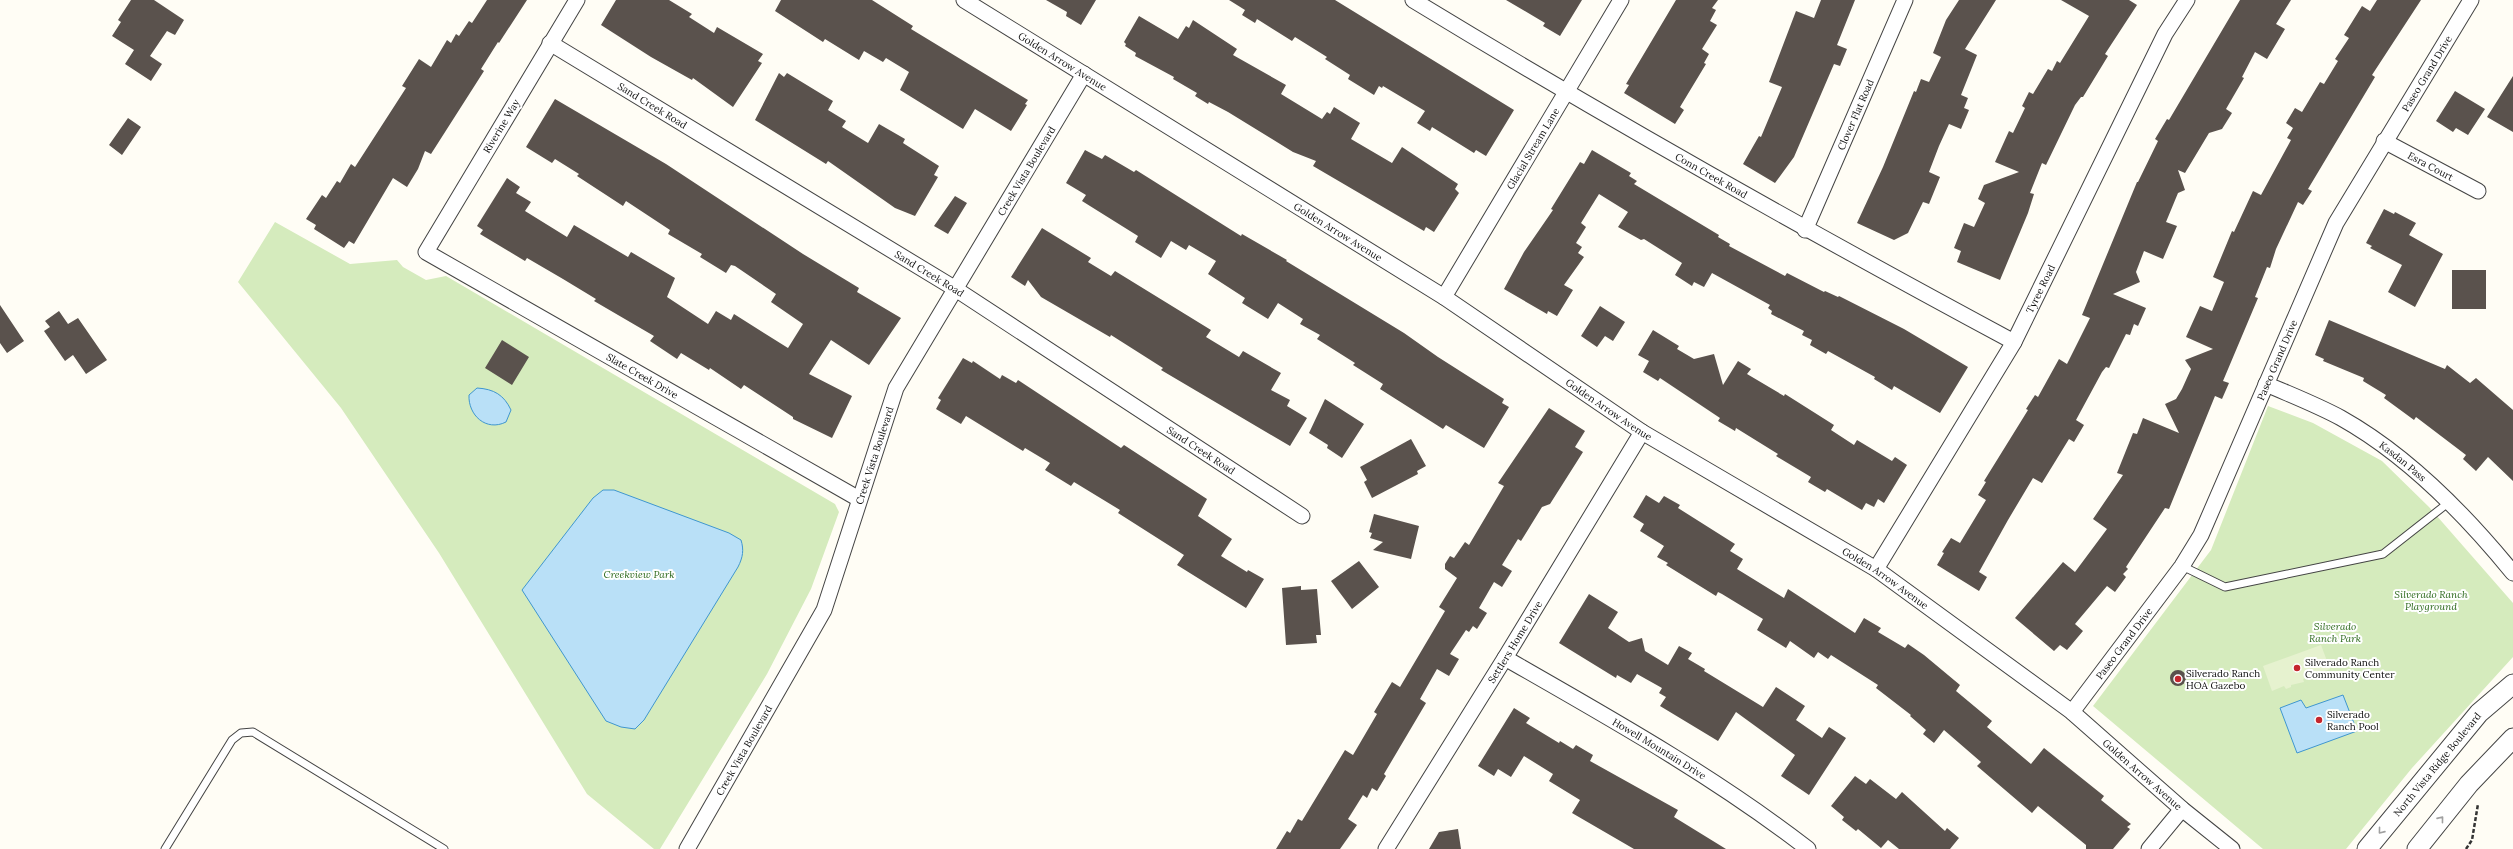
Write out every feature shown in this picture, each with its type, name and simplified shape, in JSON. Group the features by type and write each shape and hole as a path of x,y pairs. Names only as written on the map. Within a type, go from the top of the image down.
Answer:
{"street":[{"name":"Riverine Way","path":"426,252 577,0"},
{"name":"Golden Arrow Avenue","path":"964,0 1444,297 1642,432 1876,569 2072,712 2182,809 2232,849"},
{"name":"Conn Creek Road","path":"1413,0 1565,93 1805,230 2014,342"},
{"name":"Glacial Stream Lane","path":"1444,297 1621,0"},
{"name":"Clover Flat Road","path":"1805,230 1905,0"},
{"name":"Tyree Road","path":"1876,569 2014,342 2165,34 2187,0"},
{"name":"Paseo Grand Drive","path":"2072,712 2182,566 2201,535 2336,224 2384,141 2471,0"},
{"name":"Sand Creek Road","path":"550,43 954,288 1302,516"},
{"name":"Creek Vista Boulevard","path":"687,849 824,610 896,388 954,288 1084,74"},
{"name":"Esra Court","path":"2384,141 2478,191"},
{"name":"Slate Creek Drive","path":"426,252 859,499"},
{"name":"Kasdan Pass","path":"2266,384 2341,418 2391,451 2448,503 2513,573"},
{"name":"Settlers Home Drive","path":"1386,849 1505,658 1642,432"},
{"name":"Howell Mountain Drive","path":"1505,658 1632,732 1772,821 1808,849"},
{"name":"North Vista Ridge Boulevard","path":"2367,849 2479,713 2513,684"},
{"path":"2417,849 2469,784 2513,738"},
{"path":"2149,849 2182,809"}],"lane":[{"path":"2182,566 2225,587 2383,554 2448,503"},
{"path":"166,849 232,740 241,733 253,732 444,849"}],"path":[{"path":"2466,849 2472,840 2479,800"}],"green space":[{"name":"Creekview Park","path":"275,222 350,264 397,260 403,267 426,280 446,276 835,504 839,512 811,589 767,674 660,849 654,849 587,794 439,553 341,408 238,282"},
{"name":"Silverado Ranch Park","path":"2268,406 2313,423 2382,461 2429,507 2513,603 2513,657 2412,768 2346,849 2263,849 2093,706 2211,550"},
{"name":"Silverado Ranch Community Center","path":"2321,645 2330,669 2303,679 2304,682 2291,685 2291,687 2286,689 2284,686 2272,691 2263,666"}],"water":[{"path":"477,388 493,391 505,400 511,410 506,422 499,425 492,425 485,423 475,415 469,402 469,395"},
{"path":"603,490 614,490 729,533 741,540 743,550 738,567 644,720 635,729 621,727 606,721 522,590 593,498"},
{"name":"Silverado Ranch Pool","path":"2343,695 2357,731 2297,753 2280,708 2301,700 2306,708"}],"building":[{"path":"131,0 154,0 184,20 175,35 167,31 150,56 162,64 151,81 125,64 134,50 112,36 121,22 118,20"},
{"path":"487,0 527,0 481,69 484,71 431,154 425,151 418,169 407,187 393,178 354,244 349,241 344,248 314,229 316,225 306,219 322,195 326,198 337,181 340,183 351,164 355,167 406,88 402,86 419,59 431,67 447,40 451,43 456,34 459,36 469,21 472,23"},
{"path":"616,0 669,0 692,14 689,17 714,33 717,27 763,54 758,61 762,63 733,107 693,78 692,80 651,57 601,25"},
{"path":"781,0 872,0 913,26 911,29 1028,100 1025,104 1027,105 1011,131 975,109 963,129 900,90 909,72 886,58 883,62 864,51 859,60 825,39 823,42 775,11"},
{"path":"1046,0 1096,0 1081,25 1066,16 1067,12"},
{"path":"1229,0 1335,0 1514,110 1486,156 1476,150 1474,153 1432,127 1430,131 1417,123 1425,111 1383,86 1382,88 1379,86 1374,95 1348,79 1350,75 1325,59 1327,57 1295,37 1292,41 1257,19 1255,23 1242,15 1245,10"},
{"path":"1506,0 1582,0 1560,36 1543,26 1545,23"},
{"path":"1676,0 1718,0 1712,8 1716,10 1710,21 1717,25 1702,49 1709,54 1704,63 1706,64 1680,107 1684,110 1675,124 1624,93 1629,85 1626,84"},
{"path":"1821,0 1855,0 1837,45 1847,49 1840,66 1834,64 1794,157 1775,183 1743,164 1759,136 1761,137 1782,87 1769,82 1796,11 1814,18"},
{"path":"1959,0 1996,0 1965,49 1977,55 1961,95 1968,98 1964,108 1969,110 1961,129 1949,124 1939,146 1929,172 1940,177 1929,204 1923,202 1908,233 1894,240 1857,223 1883,167 1914,91 1916,92 1921,79 1929,82 1941,57 1933,53 1946,20"},
{"path":"2061,0 2129,0 2137,5 2105,54 2108,56 2083,97 2081,97 2075,105 2046,165 2042,163 2030,193 2034,194 2028,213 2000,280 1957,262 1961,251 1954,248 1964,223 1974,227 1985,203 1978,199 1984,185 2019,172 1995,162 2009,131 2013,133 2025,108 2022,106 2029,92 2033,94 2048,69 2052,71 2057,61 2060,63 2089,16"},
{"path":"2240,0 2291,0 2276,24 2285,29 2267,59 2255,52 2242,77 2244,78 2226,109 2232,113 2222,129 2209,133 2185,173 2178,170 2185,190 2178,193 2166,222 2177,226 2163,259 2144,251 2136,272 2140,282 2113,294 2146,308 2138,326 2134,324 2130,335 2126,334 2109,368 2106,367 2102,372 2076,420 2084,425 2074,442 2069,439 2042,483 2033,478 1979,572 1987,577 1979,591 1937,565 1944,553 1942,552 1951,538 1960,543 1986,500 1978,495 1986,482 1984,481 2028,410 2026,409 2035,395 2038,397 2059,359 2067,364 2090,318 2082,315 2137,182 2158,141 2155,139 2167,119 2169,120"},
{"path":"2377,0 2421,0 2372,75 2375,77 2308,189 2312,191 2303,205 2298,202 2276,249 2270,268 2267,267 2255,297 2258,298 2223,381 2229,383 2222,399 2215,396 2169,509 2165,508 2126,567 2128,569 2123,574 2126,577 2115,592 2107,586 2075,624 2083,631 2067,650 2060,645 2054,651 2015,618 2063,562 2075,572 2107,529 2093,519 2123,475 2117,473 2133,433 2137,434 2143,418 2179,433 2165,404 2176,399 2182,389 2191,369 2185,360 2213,349 2186,337 2200,306 2212,311 2224,282 2213,277 2232,231 2234,232 2253,191 2261,195 2291,140 2287,138 2293,128 2286,123 2295,108 2302,112 2320,82 2324,84 2338,61 2335,59 2349,38 2344,35 2362,6 2370,11"},
{"path":"1139,16 1178,39 1186,26 1189,28 1193,20 1237,49 1233,55 1286,85 1281,94 1322,119 1327,112 1330,114 1334,107 1360,123 1351,139 1392,163 1402,147 1458,184 1455,189 1459,193 1434,232 1426,227 1424,231 1313,166 1316,161 1293,152 1228,112 1209,102 1208,104 1195,96 1197,93 1173,79 1174,77 1135,56 1136,53 1125,46 1126,44 1124,42"},
{"path":"779,73 784,77 787,73 833,101 828,110 846,121 842,127 868,143 879,124 905,139 903,143 939,166 934,175 938,177 915,216 895,208 828,161 826,164 755,120"},
{"path":"2513,76 2513,132 2487,117"},
{"path":"2455,91 2485,109 2468,135 2456,128 2453,132 2436,121"},
{"path":"555,99 666,164 803,254 859,288 857,292 901,318 869,365 831,340 809,374 852,396 832,438 793,419 793,417 744,385 741,389 710,368 709,370 681,353 677,359 650,341 654,336 594,301 596,299 527,258 525,261 480,234 483,230 477,226 507,178 520,187 516,193 531,202 525,211 567,237 574,225 628,257 631,252 675,278 667,297 708,324 716,311 731,320 734,314 788,348 803,324 771,302 776,294 735,266 731,265 726,273 700,257 702,254 668,234 670,230 626,201 623,206 577,176 579,174 555,159 552,163 526,147"},
{"path":"128,118 141,127 122,155 109,145"},
{"path":"1085,150 1102,159 1105,155 1134,172 1136,170 1241,236 1242,234 1287,260 1286,261 1404,333 1438,357 1504,399 1502,403 1509,407 1484,448 1446,425 1443,429 1380,389 1383,384 1353,365 1355,363 1317,339 1320,335 1300,324 1303,319 1278,303 1268,319 1242,303 1245,298 1208,274 1216,261 1189,245 1186,250 1171,241 1161,258 1135,242 1138,236 1082,201 1086,195 1066,183"},
{"path":"1592,150 1631,173 1629,176 1637,181 1634,184 1719,235 1718,237 1730,244 1729,246 1785,276 1787,273 1824,292 1825,291 1838,297 1839,296 1904,329 1968,367 1940,413 1894,386 1892,390 1874,379 1875,377 1828,351 1826,354 1810,345 1812,340 1802,335 1804,331 1771,314 1772,311 1768,308 1770,305 1712,273 1704,287 1694,282 1692,286 1675,275 1682,263 1644,239 1641,240 1618,227 1628,212 1599,194 1581,223 1586,227 1576,243 1582,247 1578,253 1584,257 1564,285 1573,290 1557,316 1548,311 1547,314 1504,289 1524,252 1553,210 1551,209 1580,162 1584,164"},
{"path":"955,196 967,203 948,234 934,226"},
{"path":"2384,209 2394,214 2395,212 2416,223 2409,235 2443,254 2415,307 2388,292 2402,265 2370,248 2372,246 2366,243"},
{"path":"1042,228 1091,258 1088,262 1111,276 1115,271 1211,330 1206,337 1239,357 1243,351 1281,373 1271,390 1290,400 1287,406 1307,418 1290,446 1161,370 1163,368 1111,335 1110,337 1041,297 1028,280 1025,286 1011,277"},
{"path":"2452,270 2486,270 2486,309 2452,309"},
{"path":"0,305 24,341 7,353 0,343"},
{"path":"1600,306 1625,322 1613,341 1605,336 1597,347 1581,336"},
{"path":"59,311 68,324 78,318 107,360 86,374 73,355 65,361 44,331 50,327 45,321"},
{"path":"2329,320 2445,369 2447,365 2470,383 2476,378 2513,410 2513,481 2488,457 2476,471 2463,459 2466,455 2416,417 2414,420 2384,398 2386,395 2363,381 2364,378 2323,361 2324,359 2315,355"},
{"path":"1653,330 1679,346 1677,349 1694,359 1714,354 1723,385 1738,361 1751,369 1747,374 1784,396 1785,394 1834,425 1831,430 1854,445 1857,440 1892,461 1895,457 1907,465 1884,503 1878,499 1874,507 1866,503 1862,510 1827,489 1825,492 1808,482 1811,477 1776,456 1778,454 1736,428 1735,431 1718,421 1720,418 1660,378 1658,381 1643,372 1649,361 1638,355"},
{"path":"502,340 529,357 512,385 485,368"},
{"path":"963,358 972,363 973,361 1000,379 1002,375 1016,383 1018,380 1121,448 1124,445 1207,499 1198,516 1232,539 1221,556 1247,572 1248,570 1264,579 1246,608 1177,565 1184,555 1118,513 1120,510 1074,482 1071,486 1045,470 1050,463 1025,448 1023,451 966,416 961,424 936,409 941,400 938,398"},
{"path":"1325,399 1364,424 1342,458 1327,448 1328,445 1309,433"},
{"path":"1549,408 1585,431 1575,447 1583,452 1550,504 1542,507 1521,541 1518,539 1502,565 1512,571 1502,587 1494,582 1479,608 1487,613 1477,629 1473,626 1469,632 1466,630 1450,654 1459,659 1449,676 1437,669 1420,699 1426,703 1384,774 1386,776 1377,791 1372,788 1367,798 1363,795 1348,819 1357,825 1340,849 1276,849 1287,831 1290,833 1298,819 1302,821 1345,750 1353,755 1377,714 1374,712 1392,682 1400,687 1445,611 1439,607 1457,578 1445,569 1445,564 1450,556 1454,558 1465,542 1469,545 1504,486 1498,483"},
{"path":"1411,439 1426,466 1417,471 1418,474 1372,498 1364,482 1367,480 1360,467"},
{"path":"1646,495 1659,503 1664,496 1680,505 1678,508 1735,544 1730,551 1743,559 1737,569 1784,598 1788,589 1855,633 1864,618 1881,628 1878,632 1905,648 1908,644 1924,655 1960,685 1956,691 1992,721 1987,727 2031,764 2044,748 2104,796 2101,800 2131,824 2127,827 2130,829 2113,849 2086,849 2086,845 2038,806 2032,813 1977,766 1981,762 1944,730 1934,743 1923,734 1926,730 1910,716 1911,715 1876,688 1878,685 1831,655 1828,659 1818,652 1814,658 1790,641 1786,648 1757,630 1763,619 1718,592 1716,596 1666,565 1668,563 1657,557 1664,546 1640,531 1644,524 1633,517"},
{"path":"1374,514 1419,526 1411,559 1373,550 1383,542 1370,538 1372,533 1369,532"},
{"path":"1359,561 1379,587 1352,609 1331,581"},
{"path":"1301,586 1301,590 1317,589 1321,635 1316,635 1317,643 1286,645 1282,588"},
{"path":"1589,594 1618,612 1608,628 1629,642 1642,638 1645,651 1668,665 1679,646 1692,653 1688,659 1705,669 1704,671 1763,707 1776,687 1805,706 1796,720 1822,738 1829,727 1846,738 1809,795 1781,776 1795,755 1736,712 1718,741 1660,706 1666,697 1659,693 1662,688 1637,674 1631,683 1617,675 1616,678 1559,643"},
{"name":"Silverado Ranch HOA Gazebo","path":"2178,670 2185,675 2186,678 2181,685 2178,686 2171,681 2170,678 2175,671"},
{"path":"1514,708 1530,718 1526,723 1559,743 1560,741 1573,749 1576,745 1593,755 1590,761 1678,810 1674,817 1726,849 1634,849 1572,813 1580,800 1549,781 1553,774 1524,756 1511,777 1498,769 1494,776 1478,766"},
{"path":"1855,776 1866,784 1870,779 1896,799 1902,792 1945,831 1947,828 1959,838 1950,849 1899,849 1888,840 1881,848 1858,829 1856,831 1842,820 1844,817 1831,806"},
{"path":"1458,829 1461,849 1429,849 1439,832"}],"place":[{"name":"Silverado Ranch Community Center","path":"2297,668"},
{"name":"Silverado Ranch HOA Gazebo","path":"2178,679"},
{"name":"Silverado Ranch Pool","path":"2319,720"}],"park label":[{"name":"Silverado Ranch Playground","path":"2431,600"}]}
